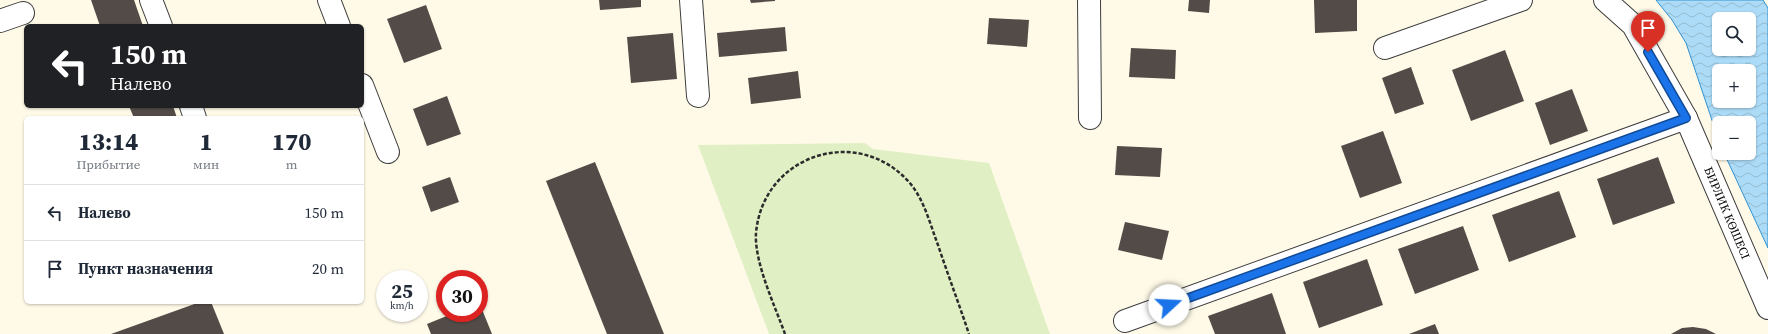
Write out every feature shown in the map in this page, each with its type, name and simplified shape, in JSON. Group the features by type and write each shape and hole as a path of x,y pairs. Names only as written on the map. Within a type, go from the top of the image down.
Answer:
{"street":[{"path":"151,0 160,24"},
{"path":"329,0 338,24"},
{"path":"691,0 698,96"},
{"path":"1089,0 1090,118"},
{"path":"1385,48 1521,0"},
{"name":"БИРЛИК КӨШЕСІ","path":"1605,0 1633,25 1686,118 1768,308"},
{"path":"0,21 23,13"},
{"path":"364,90 388,152"},
{"path":"1125,321 1686,118"}],"path":[{"path":"786,334 760,265 757,243 758,220 770,191 780,178 793,167 824,153 842,151 859,153 873,157 894,168 910,183 925,210 969,334"}],"green space":[{"path":"865,143 873,149 989,163 1050,334 769,334 698,145"}],"water":[{"path":"1656,0 1763,0 1768,8 1768,248 1727,160 1756,160 1756,116 1712,116 1712,120 1686,43 1672,20"}],"building":[{"path":"91,0 134,0 142,24 99,24"},
{"path":"599,0 641,0 641,7 600,10"},
{"path":"750,0 775,0 775,1 751,3"},
{"path":"1189,0 1210,0 1209,13 1188,11"},
{"path":"1314,0 1357,0 1357,31 1315,33"},
{"path":"426,5 442,49 404,63 387,19"},
{"path":"989,18 1029,20 1027,47 987,44"},
{"path":"785,27 787,51 719,57 717,33"},
{"path":"673,33 677,79 631,83 627,37"},
{"path":"1131,48 1176,50 1175,79 1129,77"},
{"path":"1505,50 1524,101 1471,121 1452,70"},
{"path":"1411,67 1424,104 1395,114 1382,78"},
{"path":"798,71 801,98 751,104 748,78"},
{"path":"1572,89 1588,131 1550,145 1535,103"},
{"path":"447,96 461,134 427,146 413,109"},
{"path":"130,108 174,108 176,116 133,116"},
{"path":"1383,131 1402,183 1360,198 1341,146"},
{"path":"1117,146 1162,148 1160,177 1115,175"},
{"path":"1658,157 1675,203 1613,225 1597,179"},
{"path":"595,162 664,334 607,334 546,181"},
{"path":"450,177 459,202 431,212 422,187"},
{"path":"1559,191 1576,237 1509,262 1492,215"},
{"path":"1125,222 1169,231 1162,260 1118,250"},
{"path":"1463,226 1479,270 1415,294 1398,249"},
{"path":"1367,259 1383,305 1319,328 1303,282"},
{"path":"1272,293 1286,334 1215,334 1208,316"},
{"path":"194,304 212,304 224,334 111,334"},
{"path":"436,320 436,322 487,322 492,334 431,334 427,324"},
{"path":"1435,324 1439,334 1409,334"},
{"path":"1693,327 1706,329 1716,334 1671,334 1682,328"}],"route":[{"path":"1169,305 1686,118 1648,52"}]}
